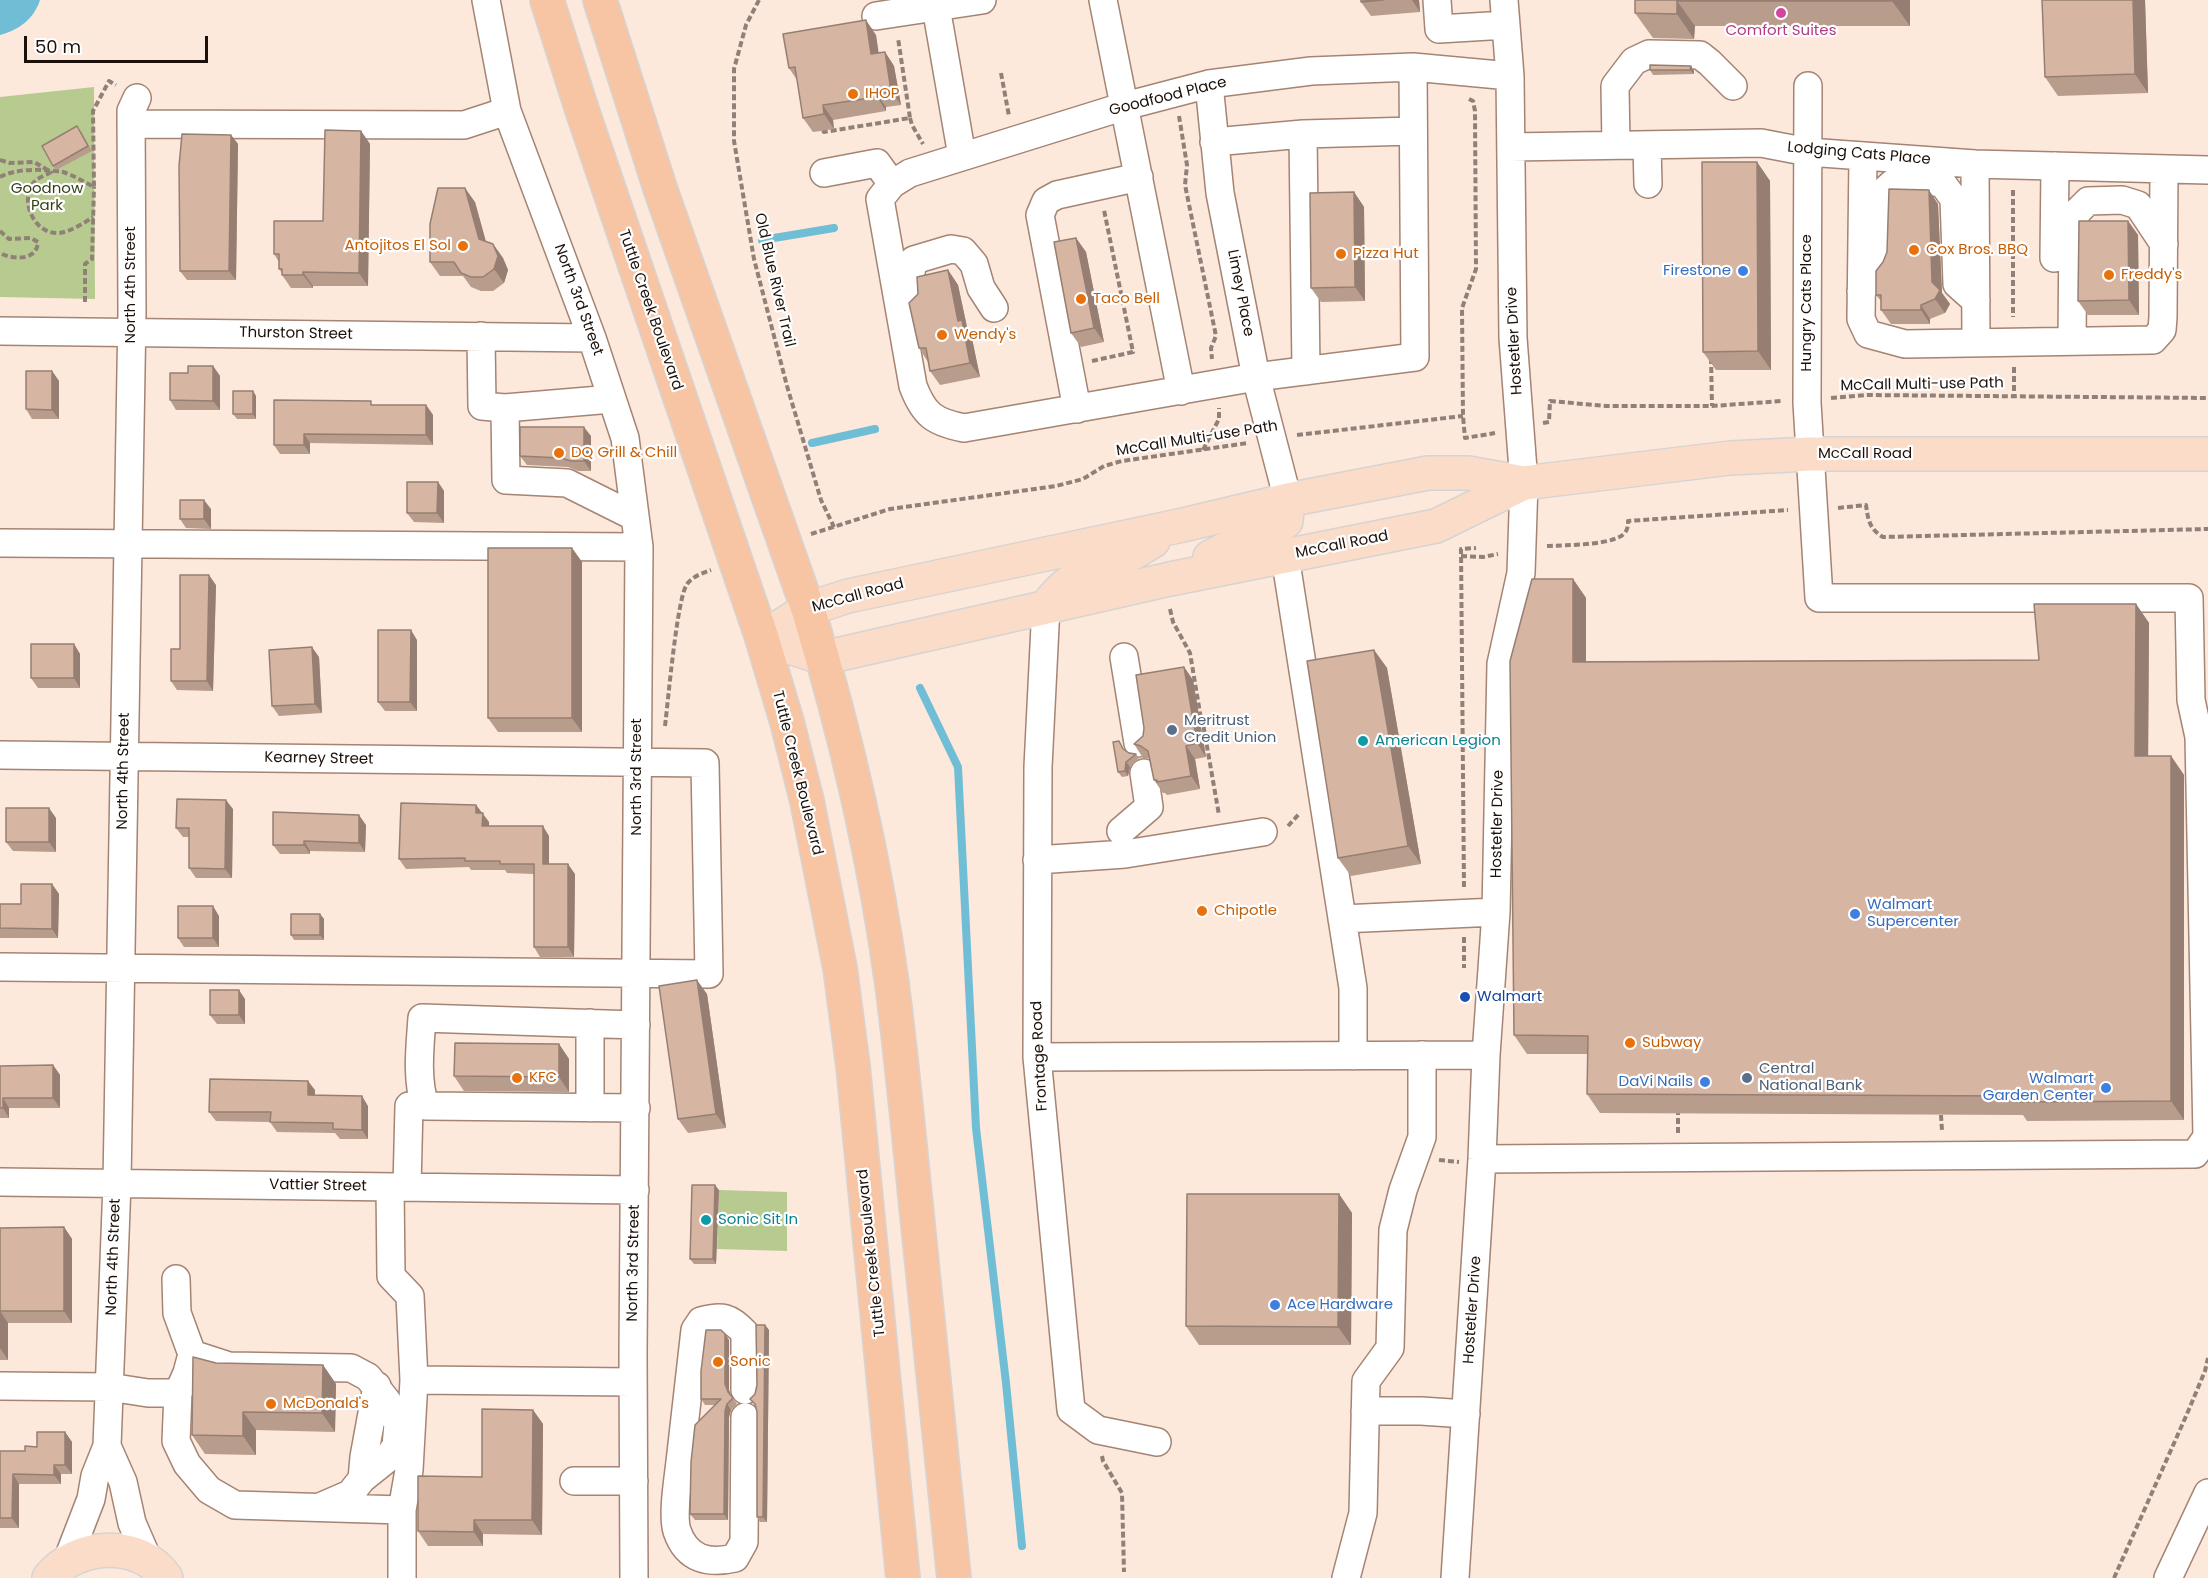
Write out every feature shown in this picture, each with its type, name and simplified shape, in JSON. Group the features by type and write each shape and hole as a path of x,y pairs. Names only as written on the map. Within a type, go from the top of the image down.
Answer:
{"highway":[{"name":"Tuttle Creek Boulevard","path":"547,0 582,110 762,638 807,801 840,968 853,1066 903,1578"},
{"path":"600,0 661,191 808,609 823,658 874,877 892,983 905,1095 954,1578"}],"main road":[{"name":"McCall Road","path":"762,638 808,609 848,596 1183,525 1288,500 1428,472 1468,473 1524,483 1730,458 1810,454 2208,454"},
{"name":"McCall Road","path":"823,658 1046,606 1170,594 1285,556 1436,526 1524,483"},
{"path":"1170,594 1234,545 1268,534 1286,520 1288,500"},
{"path":"1046,606 1062,586 1070,581 1113,564 1183,525"},
{"path":"762,638 823,658"},
{"path":"58,1570 91,1551 115,1550 132,1553 162,1573"}],"street":[{"name":"North 3rd Street","path":"486,0 507,111 592,338 625,438 639,547 633,1578"},
{"path":"886,22 936,7 981,0"},
{"path":"1103,0 1181,391"},
{"path":"1437,0 1439,28 1505,13"},
{"path":"936,7 962,156"},
{"name":"Hostetler Drive","path":"1455,1578 1496,912 1501,664 1521,573 1524,483 1513,338 1510,76 1505,13"},
{"path":"1616,145 1615,86 1634,61 1649,54 1700,55 1733,86"},
{"path":"824,172 877,163 886,191 887,243 913,386 920,405 941,424 964,428 1256,377 1415,357 1413,67"},
{"name":"Goodfood Place","path":"886,191 910,173 1125,106 1209,84 1311,71 1413,67 1510,76"},
{"name":"Limey Place","path":"1209,84 1220,193 1256,377 1288,500"},
{"name":"Hungry Cats Place","path":"1808,86 1807,403 1819,598 2189,598 2199,700"},
{"name":"North 4th Street","path":"58,1570 91,1499 95,1476 107,1446 117,1183 121,969 131,332 131,111 137,98"},
{"path":"131,124 464,125 507,111"},
{"path":"1214,142 1303,134 1413,131"},
{"path":"1303,134 1306,371"},
{"name":"Lodging Cats Place","path":"1510,147 1761,143 1809,152 1975,164 2208,170"},
{"path":"1647,145 1648,184"},
{"path":"1863,157 1861,319 1868,334 1905,344 2153,340 2162,330 2163,317 2164,169"},
{"path":"1975,164 1976,342"},
{"path":"2055,166 2063,341"},
{"path":"1077,408 1040,215 1046,201 1057,195 1139,177"},
{"path":"1861,291 1881,266 1883,192 1893,183 1927,180 1943,184 1954,199 1957,284 1976,301"},
{"path":"2063,341 2073,224 2077,212 2088,201 2122,200 2138,205 2164,244"},
{"path":"920,405 924,356 909,280 914,260 951,249 963,251 974,264 981,288 994,308"},
{"name":"Thurston Street","path":"0,331 592,338"},
{"path":"481,336 482,406 505,408 612,399"},
{"path":"505,408 506,480 567,483 635,517"},
{"path":"0,543 639,547"},
{"path":"1285,556 1353,988 1353,1056"},
{"name":"Frontage Road","path":"1046,606 1038,767 1037,1057 1071,1410 1098,1430 1157,1442"},
{"path":"1119,667 1133,744"},
{"path":"1482,1159 2195,1154 2207,1137 2199,700"},
{"name":"Kearney Street","path":"0,755 705,763 709,974 636,974"},
{"path":"1130,823 1149,807 1138,774"},
{"path":"1037,860 1125,854 1263,832"},
{"path":"1342,920 1496,912"},
{"path":"0,967 636,974"},
{"path":"402,1578 402,1510 409,1470 414,1380 410,1296 391,1276 398,1187 420,1090 419,1059 422,1017 636,1025"},
{"path":"590,1023 590,1108"},
{"path":"1346,1578 1363,1513 1366,1381 1390,1348 1393,1230 1403,1190 1422,1137 1422,1055"},
{"path":"1037,1057 1486,1055"},
{"path":"417,1106 636,1108"},
{"name":"Vattier Street","path":"0,1182 636,1190"},
{"path":"176,1278 177,1313 192,1354 178,1393 176,1441 187,1464 209,1490 235,1505 402,1510"},
{"path":"745,1390 745,1334 735,1322 718,1316 701,1321 695,1330 676,1495 676,1529 683,1544 694,1556 708,1561 735,1558 744,1542 745,1417"},
{"path":"192,1354 229,1366 351,1368 369,1377 377,1386 362,1479 350,1494 320,1508"},
{"path":"414,1380 575,1388 633,1382"},
{"path":"0,1386 109,1387 148,1393 178,1393"},
{"path":"1365,1411 1466,1414"},
{"name":"North 4th Street","path":"107,1446 123,1482 132,1524 162,1573"},
{"path":"574,1481 634,1487 676,1495"},
{"path":"2168,1578 2208,1493"}],"path":[{"name":"Old Blue River Trail","path":"759,0 746,25 734,69 735,141 754,259 787,386 821,500 834,527"},
{"path":"823,130 824,132 910,118 886,22"},
{"path":"85,302 85,264 92,259 93,111 110,81 137,98"},
{"path":"1179,115 1187,165 1185,185 1216,336 1211,348 1217,384 1219,419 1202,451"},
{"path":"0,160 10,163 34,162 51,172"},
{"path":"2013,165 2013,396"},
{"path":"0,177 6,173 27,171 64,172 94,187"},
{"path":"51,172 35,182 30,191 29,212 38,224 48,231 59,233 93,217"},
{"path":"1069,365 1133,352 1099,186"},
{"path":"0,231 9,239 31,238 38,242 33,255 23,258 0,253"},
{"path":"1102,303 1122,299"},
{"path":"1711,357 1712,406"},
{"path":"1711,368 1716,361"},
{"name":"McCall Multi-use Path","path":"1549,422 1550,401 1606,406 1712,406 1775,401 1807,403 1867,394 2208,398"},
{"name":"McCall Multi-use Path","path":"834,527 890,509 1056,486 1083,479 1104,466 1122,461 1202,451 1273,438 1463,416 1466,438"},
{"path":"1464,971 1461,549 1476,548"},
{"path":"1170,594 1173,622 1190,653 1223,838"},
{"path":"1666,1133 1678,1133 1678,1113"},
{"path":"1413,1166 1433,1160 1458,1162 1482,1159"},
{"path":"2114,1578 2191,1403 2208,1358"},
{"path":"1101,1431 1103,1461 1122,1493 1124,1572"}],"green space":[{"name":"Goodnow Park","path":"94,87 95,299 0,297 0,97"},
{"path":"719,1190 787,1192 787,1251 717,1249"}],"water":[{"path":"0,0 40,0 34,13 25,23 0,35"}],"building":[{"path":"1635,0 1892,1 1677,1 1677,14 1635,13"},
{"path":"2042,0 2133,0 2135,74 2045,77"},
{"name":"IHOP","path":"866,20 871,54 885,52 891,91 876,93 877,97 823,105 824,114 803,118 795,67 789,68 783,34"},
{"path":"1650,65 1691,66 1690,70 1650,70"},
{"path":"77,126 88,146 53,166 42,146"},
{"path":"325,130 361,131 359,273 303,272 303,275 282,275 282,269 279,269 279,254 274,254 274,221 323,221"},
{"path":"182,134 231,135 229,271 180,271 179,166"},
{"name":"Firestone","path":"1702,162 1757,162 1758,351 1703,352"},
{"name":"Antojitos El Sol","path":"438,188 465,188 479,239 493,244 498,256 494,269 483,277 471,277 461,273 454,262 430,262 430,224"},
{"name":"Cox Bros. BBQ","path":"1889,189 1929,190 1932,282 1940,290 1935,299 1921,305 1921,310 1881,310 1881,295 1876,295 1876,271 1887,252"},
{"name":"Pizza Hut","path":"1354,192 1355,287 1311,288 1310,193"},
{"name":"Freddy's","path":"2079,221 2128,221 2129,300 2078,301"},
{"path":"1076,238 1094,328 1071,333 1054,242"},
{"name":"Wendy's","path":"948,270 958,321 962,320 970,363 930,371 926,348 919,348 909,303 918,294 917,277"},
{"path":"188,366 213,366 213,401 170,400 170,373 188,373"},
{"path":"26,371 52,371 52,410 26,409"},
{"path":"233,391 253,391 253,414 233,414"},
{"path":"274,400 371,401 371,405 426,405 426,435 304,434 304,445 274,445"},
{"path":"520,427 584,427 584,461 520,456"},
{"path":"407,482 438,482 437,513 407,513"},
{"path":"180,500 204,500 204,519 180,519"},
{"path":"488,548 572,548 572,718 488,718"},
{"path":"180,575 209,575 207,681 171,681 171,649 180,649"},
{"name":"Walmart Supercenter","path":"1532,579 1573,579 1573,662 2039,660 2034,604 2136,604 2135,756 2171,756 2171,1101 2014,1102 2014,1096 1587,1094 1588,1036 1514,1035 1510,661"},
{"path":"378,630 411,630 410,702 378,702"},
{"path":"31,644 74,644 74,678 31,678"},
{"path":"312,647 315,704 272,706 269,650"},
{"name":"American Legion","path":"1374,650 1408,846 1338,858 1307,661"},
{"name":"Meritrust Credit Union","path":"1184,667 1197,743 1186,746 1191,776 1157,782 1154,780 1148,751 1134,744 1143,736 1144,728 1136,675"},
{"path":"1119,741 1123,749 1136,754 1126,762 1125,771 1118,772 1113,742"},
{"path":"177,799 226,800 225,869 189,868 189,828 176,828"},
{"path":"401,803 476,805 476,813 483,813 482,826 543,826 543,864 568,864 568,947 534,947 534,864 465,861 465,858 399,859"},
{"path":"6,808 49,808 49,842 6,842"},
{"path":"273,812 359,815 359,843 304,841 304,845 273,845"},
{"path":"21,884 52,884 52,929 0,928 0,904 21,904"},
{"path":"178,906 213,906 213,938 178,938"},
{"path":"291,914 320,914 320,935 291,935"},
{"path":"697,980 716,1114 678,1119 659,986"},
{"path":"210,990 239,990 239,1015 210,1015"},
{"path":"455,1043 559,1044 559,1077 454,1076"},
{"path":"53,1065 53,1098 3,1098 3,1108 0,1108 0,1066"},
{"path":"210,1079 308,1081 308,1095 362,1096 362,1130 333,1129 333,1123 270,1122 271,1112 209,1112"},
{"path":"692,1185 715,1185 713,1259 690,1259"},
{"name":"Ace Hardware","path":"1187,1194 1339,1194 1338,1327 1186,1326"},
{"path":"64,1227 64,1311 0,1311 0,1228"},
{"path":"756,1325 765,1325 763,1517 757,1517 757,1412 755,1404 750,1399 755,1394 757,1385"},
{"path":"706,1330 721,1330 725,1334 725,1384 733,1398 727,1404 725,1411 724,1514 690,1514 691,1462 695,1425 721,1399 701,1399 701,1371"},
{"name":"McDonald's","path":"193,1357 216,1363 323,1365 322,1413 243,1412 243,1436 192,1435"},
{"path":"482,1409 533,1410 532,1520 474,1520 474,1532 418,1531 418,1476 482,1477"},
{"path":"37,1432 65,1432 65,1465 54,1465 54,1475 13,1474 12,1518 0,1518 0,1451 25,1451 25,1446 37,1447"}],"waterway":[{"path":"762,240 834,228"},
{"path":"812,443 875,429"},
{"path":"920,688 958,767 976,1128 1006,1383 1022,1546"}],"place":[{"name":"Comfort Suites","path":"1781,13"},
{"name":"IHOP","path":"853,94"},
{"name":"Antojitos El Sol","path":"463,246"},
{"name":"Cox Bros. BBQ","path":"1914,250"},
{"name":"Pizza Hut","path":"1341,254"},
{"name":"Firestone","path":"1743,271"},
{"name":"Freddy's","path":"2109,275"},
{"name":"Taco Bell","path":"1081,299"},
{"name":"Wendy's","path":"942,335"},
{"name":"DQ Grill & Chill","path":"559,453"},
{"name":"Meritrust Credit Union","path":"1172,730"},
{"name":"American Legion","path":"1363,741"},
{"name":"Chipotle","path":"1202,911"},
{"name":"Walmart Supercenter","path":"1855,914"},
{"name":"Walmart","path":"1465,997"},
{"name":"Subway","path":"1630,1043"},
{"name":"KFC","path":"517,1078"},
{"name":"Central National Bank","path":"1747,1078"},
{"name":"DaVi Nails","path":"1705,1082"},
{"name":"Walmart Garden Center","path":"2106,1088"},
{"name":"Sonic Sit In","path":"706,1220"},
{"name":"Ace Hardware","path":"1275,1305"},
{"name":"Sonic","path":"718,1362"},
{"name":"McDonald's","path":"271,1404"}]}
